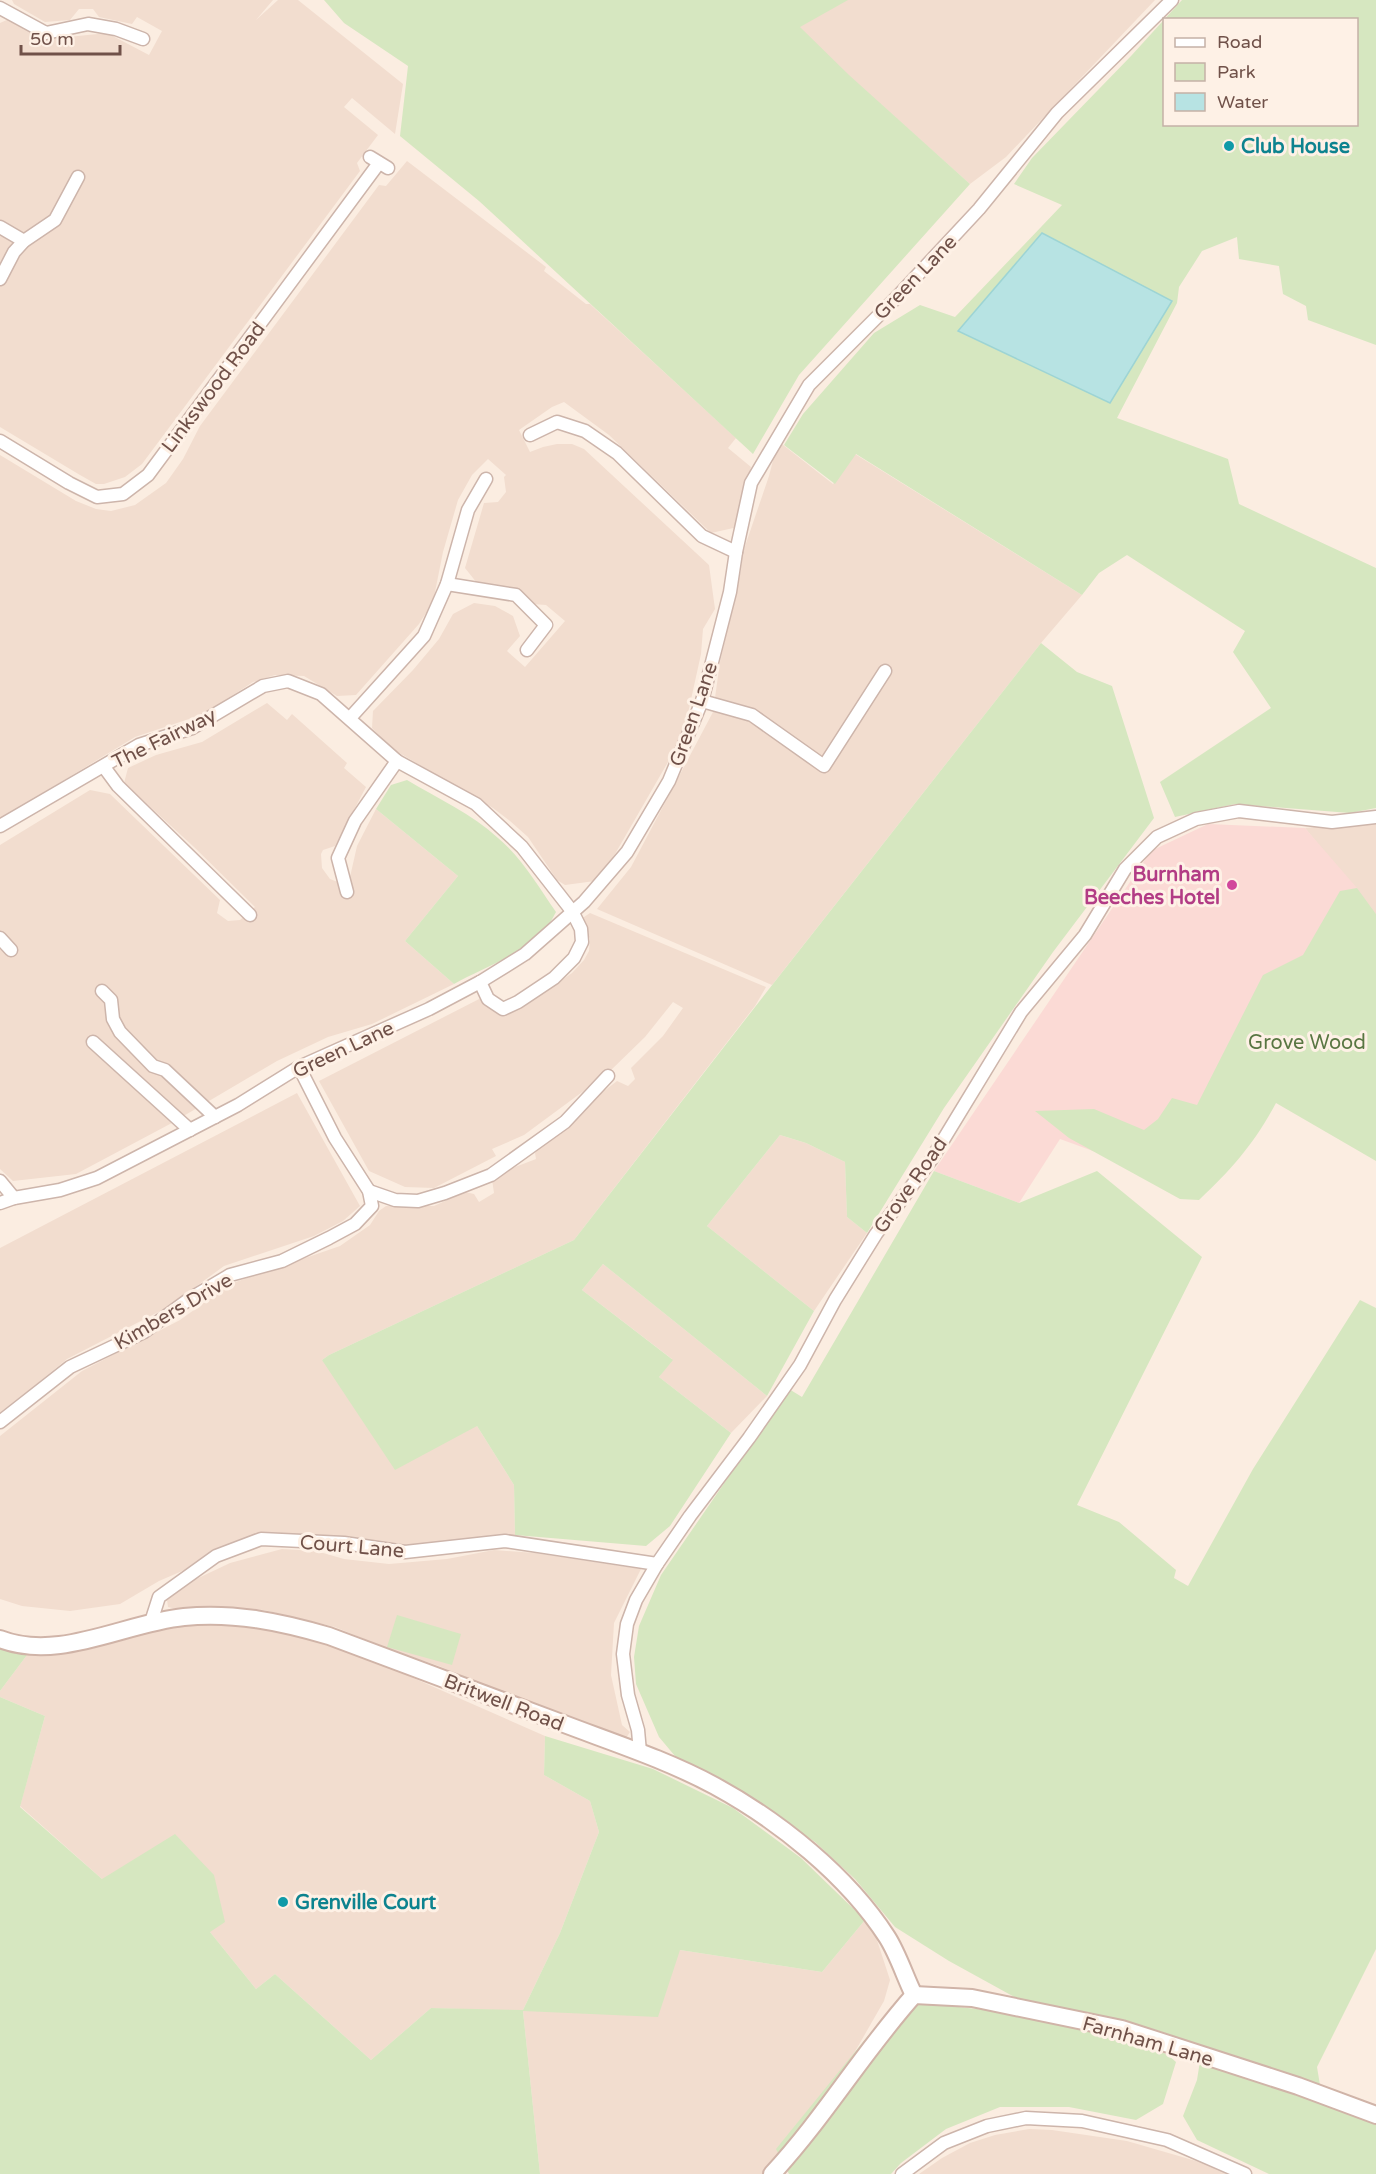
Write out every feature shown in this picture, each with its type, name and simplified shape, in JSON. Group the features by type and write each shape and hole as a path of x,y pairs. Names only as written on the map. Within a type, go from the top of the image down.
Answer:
{"street":[{"name":"Green Lane","path":"0,1203 14,1198 60,1190 97,1178 215,1117 299,1067 429,1009 480,982 525,954 584,902 627,852 669,781 702,701 730,592 751,483 808,385 897,297 979,209 1057,112 1172,0"},
{"path":"0,8 46,33 88,24 116,29 143,39"},
{"name":"Linkswood Road","path":"0,441 69,483 98,497 123,494 148,475 379,163"},
{"path":"0,279 14,252 24,241 55,220 78,177"},
{"path":"0,227 24,241"},
{"path":"530,435 556,422 585,431 617,453 702,537 736,552"},
{"path":"350,718 424,636 447,585 468,510 486,479"},
{"path":"447,585 516,595 546,625 527,650"},
{"path":"702,701 752,716 824,766 885,671"},
{"name":"The Fairway","path":"0,826 139,745 192,728 263,686 288,681 321,694 397,761 476,804 522,847 572,911 581,929 582,942 574,958 554,978 518,1002 503,1008 488,999 480,982"},
{"path":"347,892 338,858 355,821 397,761"},
{"name":"The Fairway","path":"104,766 118,786 250,915"},
{"name":"Grove Road","path":"640,1752 638,1730 628,1695 623,1654 627,1624 636,1600 657,1564 800,1365 835,1300 876,1234 931,1160 1021,1012 1085,935 1125,869 1157,837 1196,819 1239,811 1332,822 1376,817"},
{"path":"0,938 11,950"},
{"path":"102,991 111,1000 113,1019 120,1032 153,1066 165,1070 215,1117"},
{"path":"93,1042 190,1130"},
{"path":"299,1067 335,1138 369,1191 395,1200 418,1201 491,1175 565,1122 608,1076"},
{"path":"0,1181 14,1198"},
{"name":"Kimbers Drive","path":"0,1422 70,1367 144,1332 188,1300 230,1275 282,1261 354,1224 372,1206 369,1191"},
{"name":"Court Lane","path":"151,1622 159,1597 216,1556 261,1539 344,1543 405,1552 505,1541 657,1564"},
{"name":"Britwell Road","path":"0,1639 16,1645 45,1647 64,1645 151,1622 218,1615 285,1623 329,1636 640,1752 714,1785 753,1808 790,1835 826,1866 852,1893 888,1938 914,1995"},
{"path":"772,2174 914,1995"},
{"name":"Farnham Lane","path":"914,1995 972,1998 1122,2029 1298,2086 1376,2115"},
{"path":"902,2174 944,2143 987,2126 1026,2118 1082,2121 1167,2140 1245,2174"}],"shaded area":[{"path":"12,0 273,0 256,20 278,0 298,0 403,84 395,134 352,98 344,107 378,135 357,163 360,171 142,464 125,477 104,484 96,484 0,427 0,23 9,19 40,38 49,39 107,33 149,55 162,31 137,17 132,24 99,17 93,9 79,9 70,20 45,22 14,4"},
{"path":"804,0 1155,0 1006,157 970,184 849,76 782,26"},
{"path":"407,161 546,267 544,271 586,304 590,304 736,438 728,448 751,467 738,527 711,533 609,435 564,402 552,407 519,430 530,452 557,444 572,444 584,449 709,565 715,609 703,629 701,654 683,736 615,854 595,881 565,885 557,880 528,837 510,821 493,808 391,748 372,728 373,711 439,639 453,614 474,603 495,606 513,616 520,636 507,651 525,667 565,621 546,605 532,604 510,589 477,583 465,568 484,503 498,502 506,492 504,477 506,475 488,459 472,475 458,500 443,552 433,602 419,624 356,695 337,696 304,676 275,675 253,682 204,714 135,737 0,819 0,455 76,501 96,509 111,511 135,505 166,483 183,459 200,426 379,185 386,186"},
{"path":"778,441 833,484 855,454 1082,595 1041,643 772,985 597,909 631,867 713,712 720,662 741,570 742,555 769,476"},
{"path":"267,703 287,720 292,714 347,763 344,768 366,787 335,846 323,850 321,854 322,868 330,879 348,886 357,846 376,809 458,876 405,941 454,984 372,1024 328,1037 277,1061 170,1124 76,1174 13,1181 0,1169 0,845 90,790 110,794 220,900 217,913 228,921 240,920 255,907 124,783 128,768 156,755 202,742"},
{"path":"1376,821 1376,915 1305,828"},
{"path":"1208,824 1305,828 1357,888 1376,914 1189,1186 1060,1139 1019,1203 934,1171 1151,851"},
{"path":"590,913 766,987 755,1006 574,1240 322,1360 477,1426 514,1485 515,1535 405,1547 247,1543 159,1581 120,1604 70,1611 22,1606 0,1599 0,1436 82,1371 180,1320 230,1284 340,1246 370,1225 379,1211 386,1206 434,1206 465,1192 474,1194 479,1202 494,1193 492,1179 502,1172 536,1159 535,1153 560,1125 617,1081 628,1086 635,1079 631,1068 663,1036 683,1008 673,1002 645,1037 608,1073 524,1135 492,1149 496,1156 434,1188 405,1187 369,1171 319,1081 485,996 509,1011 525,1006 572,973 584,960 589,951 590,939 581,919"},
{"path":"297,1093 360,1206 343,1221 314,1236 224,1266 168,1307 67,1359 0,1414 0,1248"},
{"path":"780,1135 806,1143 845,1162 847,1217 867,1233 814,1311 707,1226"},
{"path":"603,1264 767,1396 731,1433 659,1377 672,1359 582,1290"},
{"path":"282,1549 316,1551 344,1559 389,1564 447,1559 494,1550 535,1553 641,1569 614,1623 611,1675 622,1725 630,1732 626,1738 622,1737 539,1708 439,1666 391,1650 335,1627 264,1610 168,1607 167,1600 190,1582 230,1563"},
{"path":"171,1619 271,1622 320,1637 545,1736 544,1775 590,1801 599,1832 560,1933 523,2010 680,1950 822,1972 865,1920 876,1937 890,1980 884,2001 853,2055 768,2174 540,2174 523,2011 431,2008 371,2060 275,1974 256,1989 210,1932 102,1879 20,1806 45,1716 0,1697 0,1691 30,1651"},
{"path":"1029,2129 1052,2130 1127,2141 1203,2163 1230,2174 919,2174 970,2143 995,2135"}],"green space":[{"path":"324,0 848,0 800,27 849,75 970,184 799,375 753,454 479,201 400,136 408,66 344,23"},
{"path":"1182,0 1376,0 1376,345 1308,320 1306,306 1283,294 1279,266 1239,259 1237,237 1202,251 1179,287 1177,303 1117,418 1228,459 1239,504 1376,568 1376,808 1350,813 1235,804 1175,817 1160,782 1271,708 1233,652 1245,631 1127,555 1099,573 1082,595 856,454 835,484 784,445 803,414 874,333 920,305 955,317 1062,205 1014,184 1032,158 1163,21 1163,126 1358,126 1358,18 1166,18"},
{"path":"1041,643 1077,672 1112,686 1154,818 1053,952 944,1108 867,1233 847,1217 845,1162 806,1143 780,1135 707,1226 814,1311 767,1396 603,1264 582,1290 673,1360 659,1377 731,1433 670,1526 646,1546 515,1535 514,1485 477,1426 395,1470 322,1360 574,1240"},
{"path":"407,780 488,829 522,863 556,912 538,936 525,946 454,984 405,941 458,876 376,809 391,785"},
{"name":"Grove Wood","path":"1357,888 1376,914 1376,1161 1276,1103 1251,1144 1211,1189 1199,1200 1180,1199 1069,1138 1035,1111 1094,1109 1144,1130 1158,1119 1172,1098 1197,1105 1263,975 1303,955 1340,891"},
{"path":"934,1171 1019,1203 1097,1171 1202,1257 1077,1505 1119,1522 1176,1570 1174,1578 1188,1586 1253,1469 1360,1300 1376,1308 1376,1949 1317,2067 1320,2085 1153,2029 1018,1999 949,1961 895,1927 855,1879 815,1842 723,1780 680,1762 659,1737 636,1684 634,1657 639,1626 661,1575 789,1389 802,1397"},
{"path":"397,1615 461,1634 452,1665 387,1647"},
{"path":"0,1639 30,1651 0,1691"},
{"path":"0,1697 45,1716 20,1807 102,1879 175,1834 214,1875 225,1922 210,1932 256,1989 275,1974 371,2060 431,2008 523,2010 560,1933 599,1832 590,1801 544,1775 545,1736 653,1769 733,1808 801,1858 865,1920 822,1972 680,1950 658,2017 523,2011 540,2174 0,2174"},
{"path":"913,2002 1022,2014 1122,2034 1168,2055 1176,2062 1163,2104 1136,2120 1069,2107 1000,2107 946,2129 901,2163 891,2174 789,2174 776,2149 867,2037"},
{"path":"1200,2061 1252,2077 1376,2122 1376,2174 1269,2174 1197,2140 1183,2116 1197,2080"}],"water":[{"path":"1042,233 1172,301 1110,403 958,331"}],"place":[{"name":"Club House","path":"1229,146"},
{"name":"Burnham Beeches Hotel","path":"1232,885"},
{"name":"Grenville Court","path":"283,1902"}]}
